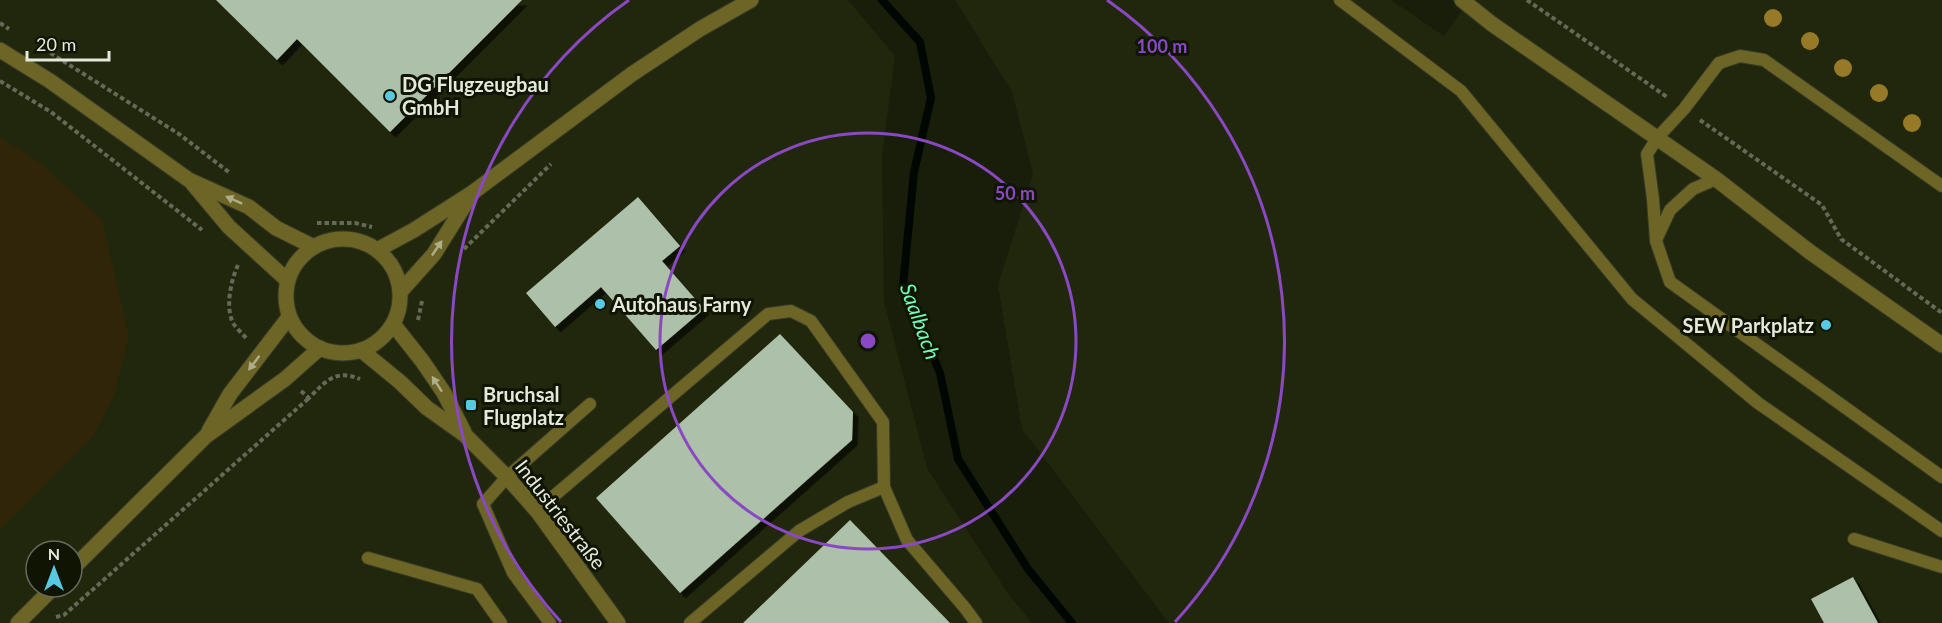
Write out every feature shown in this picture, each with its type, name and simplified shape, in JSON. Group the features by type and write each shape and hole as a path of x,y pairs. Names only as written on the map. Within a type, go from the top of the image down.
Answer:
{"street":[{"path":"377,250 414,230 472,192 632,74 700,29 751,0"},
{"path":"1462,0 1492,24 1658,137 1810,252 1942,345"},
{"path":"0,50 50,81 189,180 249,207 276,228 314,247"},
{"path":"189,180 229,227 287,280"},
{"path":"400,292 434,254 472,192"},
{"path":"346,239 363,243 377,250 389,262 400,292 393,324 373,344 347,353 320,348 307,340 297,330 289,316 286,298 287,280 293,267 314,247 329,241 346,239"},
{"path":"206,436 230,394 289,316"},
{"name":"Industriestraße","path":"393,324 444,393 465,435"},
{"path":"84,557 206,436 285,379 320,348"},
{"name":"Industriestraße","path":"361,350 427,408 465,435 507,477 538,512 618,623"},
{"path":"18,623 42,599"}],"lane":[{"path":"1340,0 1461,91 1632,298 1758,403 1942,531"},
{"path":"1942,186 1764,60 1740,56 1719,63 1658,137 1647,154 1656,241 1670,282 1942,477"},
{"path":"1656,241 1670,210 1693,189 1716,179"},
{"path":"538,512 768,314 791,311 811,321 883,422 884,487 907,540 976,623"},
{"path":"550,623 513,573 483,504 507,477 590,404"},
{"path":"690,623 799,531 848,502 884,487"},
{"path":"1854,539 1942,567"},
{"path":"368,558 477,589 501,623"}],"path":[{"path":"1527,0 1822,205 1840,239 1942,313"},
{"path":"0,23 10,29"},
{"path":"41,47 179,134 233,175"},
{"path":"0,81 51,111 204,232"},
{"path":"462,251 552,163"},
{"path":"419,330 417,318 421,302 427,294"},
{"path":"53,618 64,615 309,398"}],"shaded area":[{"path":"0,0 848,0 895,56 882,157 884,301 927,468 1007,592 1032,623 0,623"},
{"path":"955,0 1391,0 1444,36 1469,0 1942,0 1942,623 1169,623 1022,429 998,285 1033,174 1012,92"},
{"path":"0,137 40,163 102,220 129,336 114,395 93,436 0,530"}],"building":[{"name":"DG Flugzeugbau GmbH","path":"216,0 522,0 390,132 297,39 277,60"},
{"path":"638,197 680,246 662,261 704,309 656,350 601,287 555,327 526,293"},
{"path":"780,334 853,412 852,440 680,593 596,498"},
{"path":"850,520 950,623 743,623"},
{"path":"1853,577 1878,623 1824,623 1811,599"}],"waterway":[{"name":"Saalbach","path":"882,0 920,42 931,98 914,172 903,285 940,373 958,459 1028,569 1072,623"}],"place":[{"name":"DG Flugzeugbau GmbH","path":"390,96"},
{"name":"Autohaus Farny","path":"600,304"},
{"name":"SEW Parkplatz","path":"1826,325"},
{"name":"Bruchsal Flugplatz","path":"471,405"}]}
